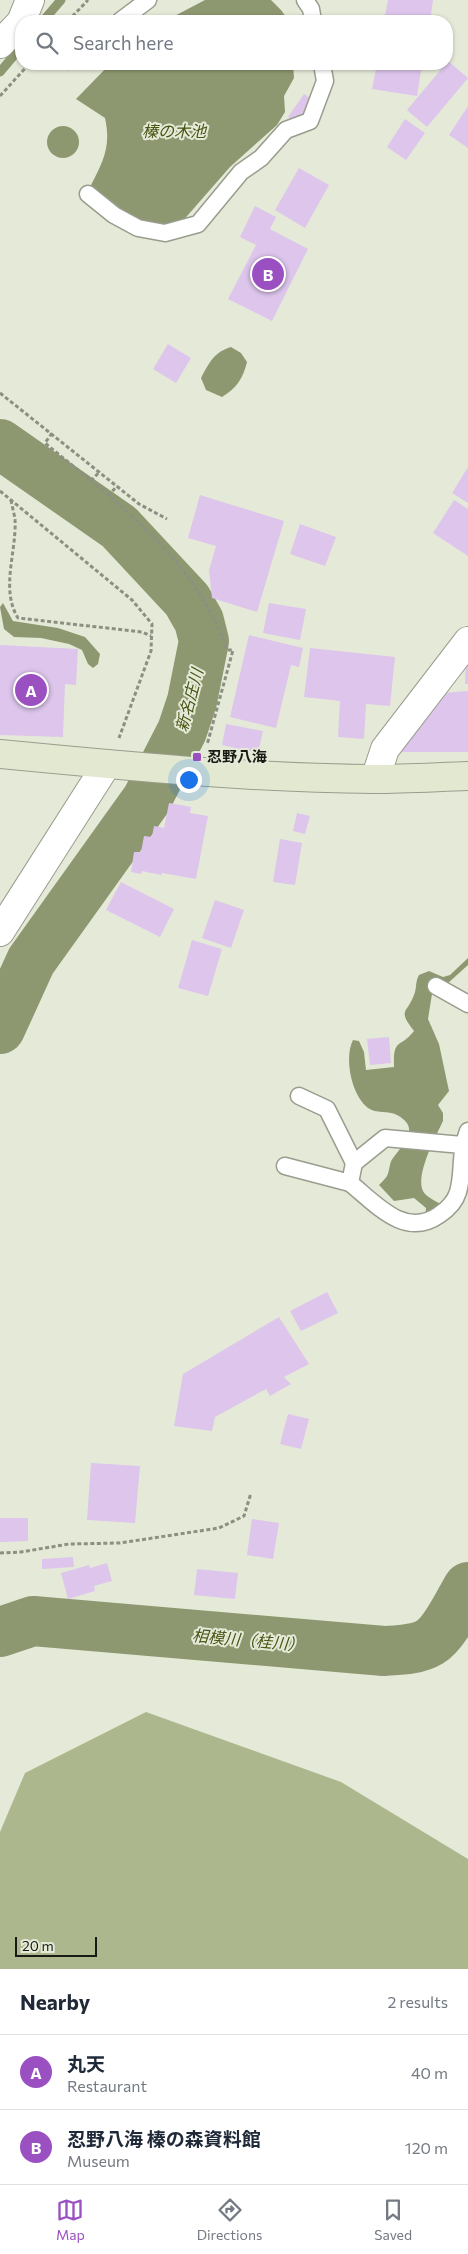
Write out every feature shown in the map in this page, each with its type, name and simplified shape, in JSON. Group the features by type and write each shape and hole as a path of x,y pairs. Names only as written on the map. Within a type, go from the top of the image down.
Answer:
{"street":[{"path":"24,15 30,0"},
{"path":"0,44 15,28"},
{"path":"375,779 385,749 468,641"},
{"path":"0,754 111,764 202,758 375,779 468,776"},
{"path":"0,932 111,764"}],"lane":[{"path":"128,15 148,0"},
{"path":"305,0 312,15"},
{"path":"88,194 114,215 138,228 165,234 198,224 240,172 261,158 286,130 310,121 325,81 323,70"},
{"path":"436,986 468,1004"},
{"path":"299,1096 327,1109 354,1163 350,1183"},
{"path":"285,1166 350,1183 394,1218 415,1225 431,1220 450,1208 458,1192 465,1138 385,1138 354,1163"}],"path":[{"path":"74,15 88,0"},
{"path":"0,96 24,70"},
{"path":"0,393 139,504 167,519"},
{"path":"52,433 45,443 153,534 203,596 217,622 227,650 233,650 202,758"},
{"path":"91,481 100,471"},
{"path":"108,496 117,486"},
{"path":"0,491 132,600 152,624 151,651 111,764"},
{"path":"11,499 15,519 9,596 12,609 18,618 142,632 151,636"},
{"path":"0,1553 21,1552 69,1544 120,1543 219,1528 244,1516 252,1493"}],"shaded area":[{"path":"146,1712 341,1782 468,1859 468,1969 0,1969 0,1832 25,1773"}],"water":[{"path":"205,0 271,0 285,15 176,15"},
{"name":"榛の木池","path":"104,70 293,70 294,78 284,96 285,112 277,125 230,167 181,223 159,227 143,223 135,216 122,213 94,190 91,185 105,153 107,128 105,118 76,99"},
{"path":"63,126 69,127 74,131 78,136 78,148 74,153 69,157 63,158 57,157 52,153 48,148 47,142 48,136 52,131 57,127"},
{"path":"231,347 241,353 247,362 239,382 222,397 206,390 201,378 216,355"},
{"path":"3,603 13,621 58,628 85,637 100,654 98,664 93,668 88,664 82,650 69,644 41,638 14,637 4,629 0,607"},
{"path":"468,958 468,965 447,984 433,981 428,983 428,990 432,994 428,1019 439,1044 449,1091 438,1105 443,1113 443,1121 427,1156 421,1184 424,1193 442,1205 425,1218 426,1208 414,1198 394,1201 379,1185 387,1176 392,1160 408,1136 408,1125 397,1115 371,1110 362,1102 353,1085 351,1076 349,1066 350,1047 353,1040 359,1041 364,1052 366,1070 394,1067 396,1047 414,1031 406,1019 405,1012 414,995 419,975 429,971 443,977 450,975"}],"building":[{"path":"388,0 433,0 431,15 385,15"},
{"path":"453,65 468,78 427,127 407,110 440,70 453,70"},
{"path":"376,70 421,70 417,96 372,89"},
{"path":"304,94 315,101 299,125 288,117"},
{"path":"468,106 468,148 449,135"},
{"path":"405,119 425,133 406,160 387,147"},
{"path":"299,168 329,185 305,228 275,210"},
{"path":"255,206 276,217 270,229 308,249 272,321 228,299 256,245 240,237"},
{"path":"168,344 191,358 176,383 153,369"},
{"path":"468,467 468,503 452,493"},
{"path":"200,495 284,521 257,612 212,598 209,570 216,546 188,538"},
{"path":"454,500 468,509 468,556 433,533"},
{"path":"300,524 336,537 325,566 290,554"},
{"path":"269,603 306,609 300,640 263,633"},
{"path":"249,635 303,648 299,667 291,665 276,728 230,717"},
{"path":"0,645 78,649 76,685 65,684 63,737 0,735"},
{"path":"310,648 395,657 390,706 366,704 364,739 338,737 340,701 304,697"},
{"path":"466,656 468,656 468,684 465,684"},
{"path":"468,691 468,752 400,752 443,693"},
{"path":"226,724 263,731 258,753 222,745"},
{"path":"169,803 191,807 190,813 208,816 196,879 162,873 161,875 142,871 141,874 131,872 134,852 141,852 144,836 152,837 154,826 164,828"},
{"path":"297,813 310,816 305,834 293,831"},
{"path":"280,839 302,843 295,885 273,882"},
{"path":"121,882 174,909 160,937 106,910"},
{"path":"215,900 244,910 231,948 202,938"},
{"path":"192,940 222,949 208,996 178,988"},
{"path":"389,1037 391,1063 370,1065 367,1039"},
{"path":"327,1292 338,1313 301,1331 290,1311"},
{"path":"279,1317 309,1364 284,1377 291,1384 270,1396 266,1389 215,1417 212,1431 174,1426 183,1374"},
{"path":"288,1414 309,1419 301,1449 280,1444"},
{"path":"91,1463 140,1466 135,1523 87,1520"},
{"path":"0,1518 28,1518 28,1541 0,1542"},
{"path":"252,1519 279,1523 273,1559 247,1555"},
{"path":"73,1557 74,1567 42,1569 42,1559"},
{"path":"107,1563 112,1581 94,1586 95,1591 68,1599 61,1573 89,1565 90,1568"},
{"path":"197,1569 238,1573 235,1599 194,1595"}],"waterway":[{"path":"48,15 61,0"},
{"path":"0,72 15,54"},
{"name":"新名庄川","path":"0,444 119,527 187,600 199,621 204,641 192,701 182,731 147,799 31,961 0,1029"},
{"name":"相模川（桂川）","path":"0,1632 33,1621 384,1651 402,1650 419,1647 436,1638 446,1625 468,1587"}],"place":[{"name":"忍野八海 榛の森資料館","path":"268,274"},
{"name":"丸天","path":"31,690"},
{"name":"忍野八海","path":"197,757"}]}
